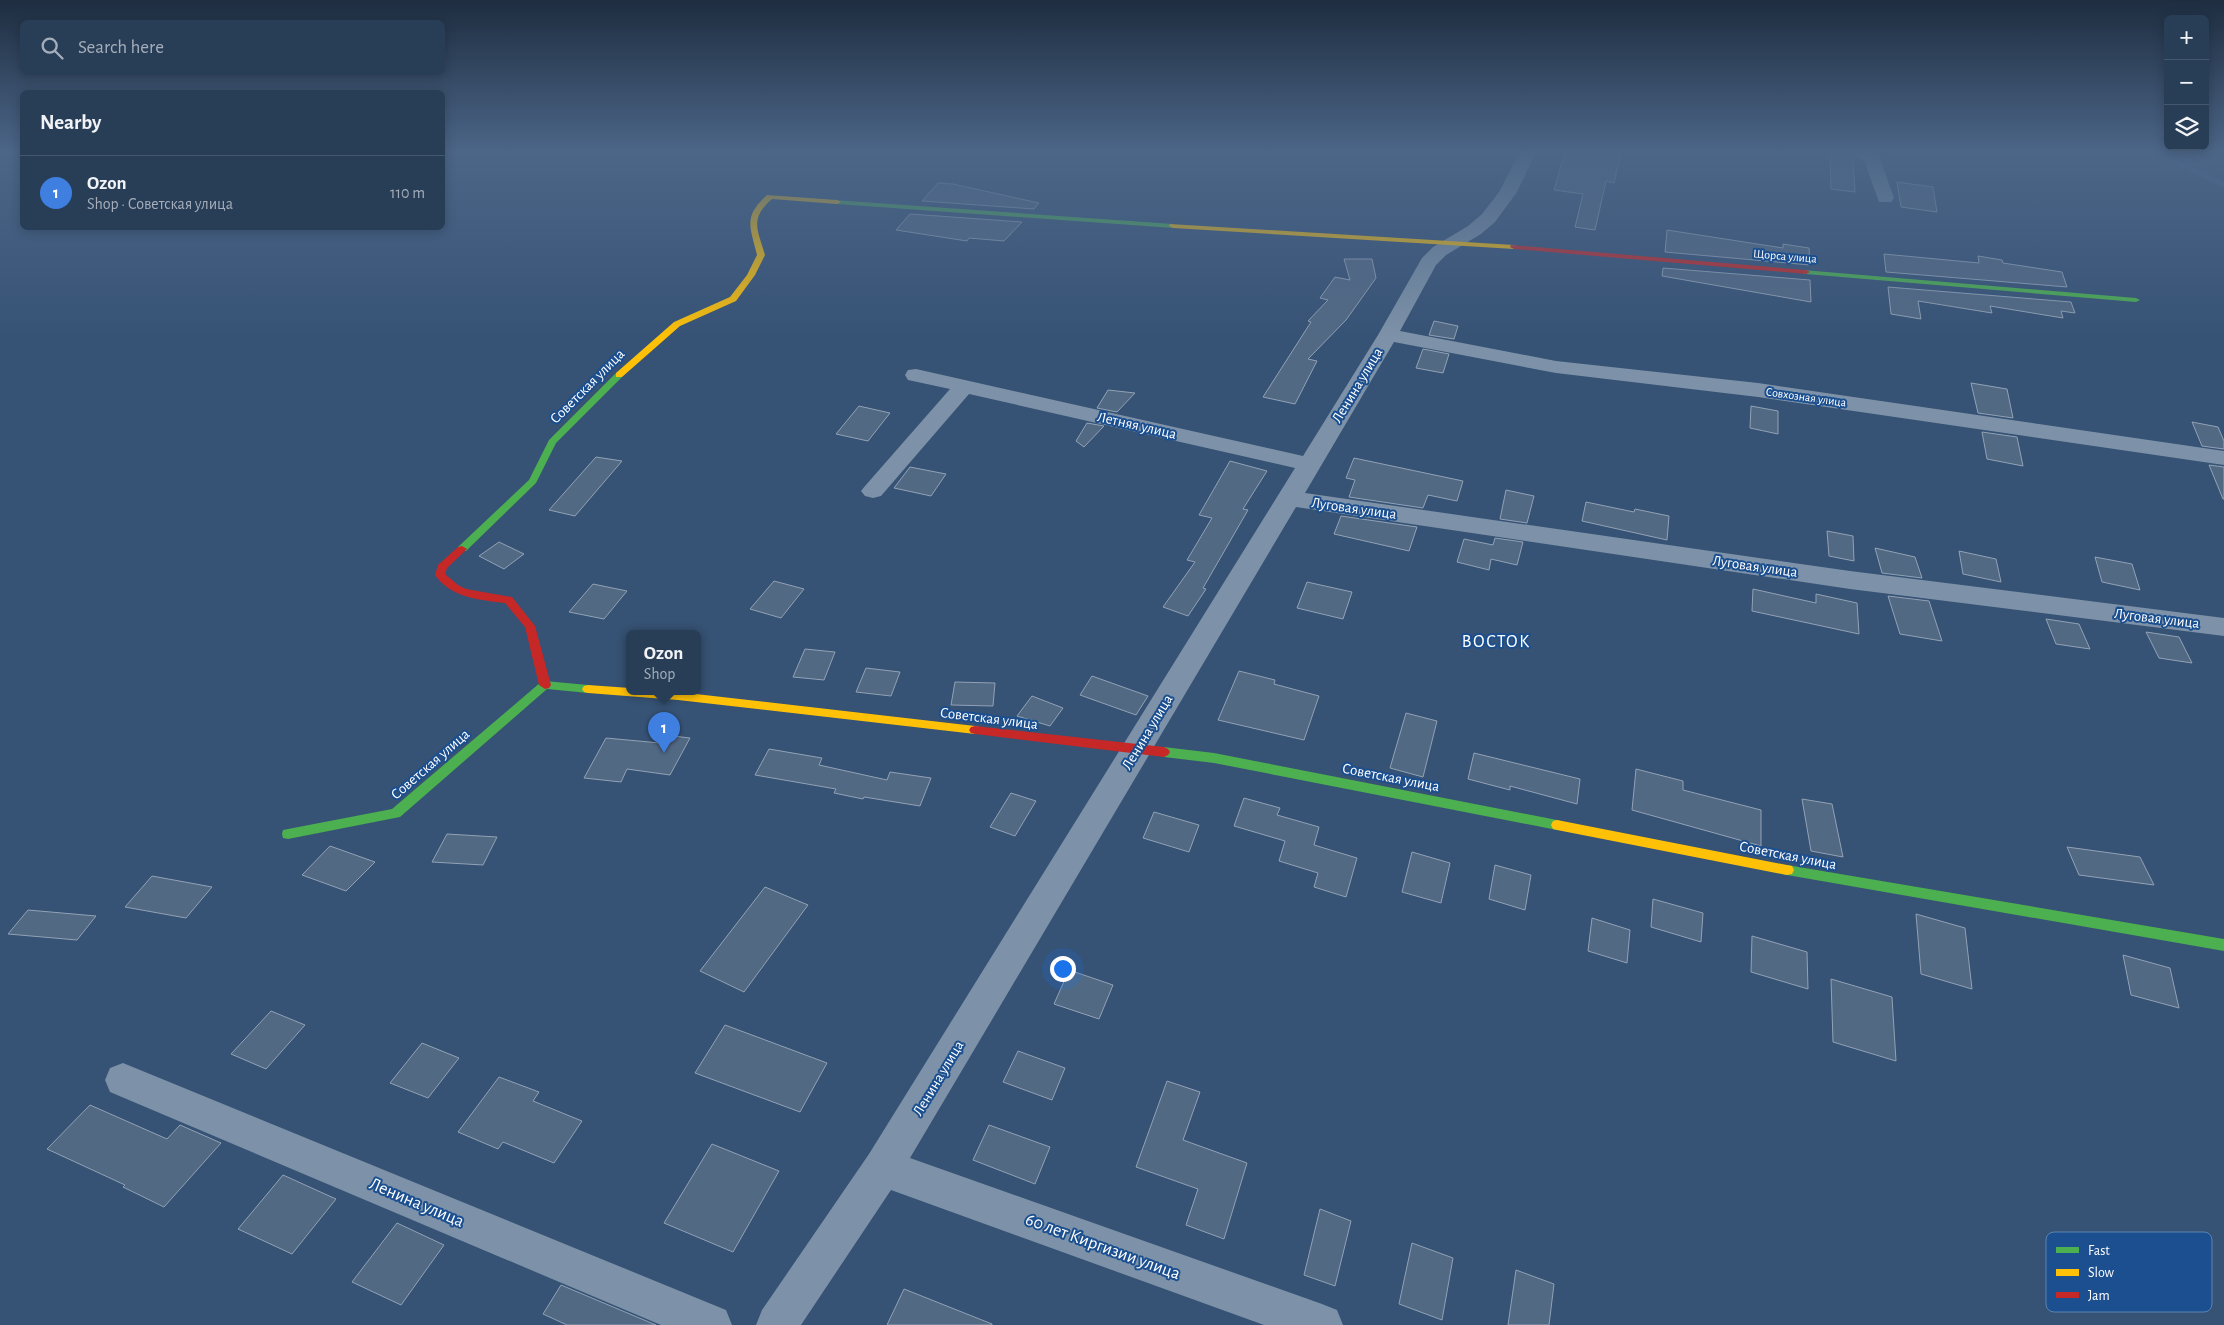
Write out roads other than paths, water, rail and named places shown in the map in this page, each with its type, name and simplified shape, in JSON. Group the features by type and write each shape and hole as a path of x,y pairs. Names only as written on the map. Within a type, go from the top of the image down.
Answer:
{"street":[{"name":"Советская улица","path":"545,685 530,626 508,600 462,592 447,584 440,575 442,566 533,481 552,442 646,349 677,324 733,299 751,275 760,255 758,241 751,226 755,214"},
{"name":"Щорса улица","path":"1005,214 1270,233 1455,242 2136,300"},
{"name":"Ленина улица","path":"777,1325 883,1168 1287,498 1388,335 1434,255 1480,226 1491,214"},
{"name":"Совхозная улица","path":"1388,335 1556,367 1758,390 2224,458"},
{"name":"Летняя улица","path":"916,375 1309,464"},
{"path":"873,491 964,386"},
{"name":"Луговая улица","path":"1287,498 1850,580 2224,627"},
{"name":"Советская улица","path":"288,834 396,813 545,685 626,692"},
{"name":"Советская улица","path":"666,695 1214,758 1805,874 2224,944"},
{"name":"Ленина улица","path":"123,1080 711,1325"},
{"name":"60 лет Киргизии улица","path":"883,1168 1322,1325"}],"place":[{"name":"Ozon","path":"664,753"}],"district":[{"name":"ВОСТОК","path":"1496,641"}]}
